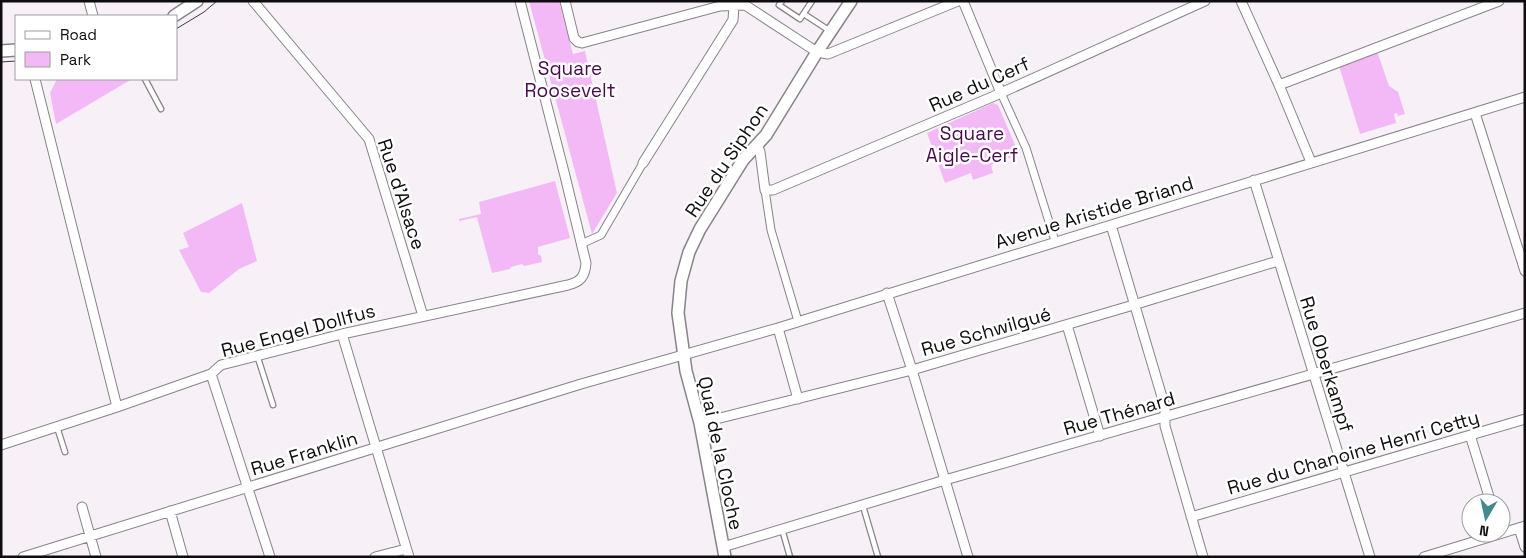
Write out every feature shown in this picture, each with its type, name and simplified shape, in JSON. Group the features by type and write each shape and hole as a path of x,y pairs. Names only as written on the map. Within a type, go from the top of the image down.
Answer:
{"street":[{"path":"89,1 93,15"},
{"path":"176,15 198,1"},
{"name":"Rue d'Alsace","path":"253,1 369,139 423,316"},
{"path":"520,1 566,176 581,244 600,235 733,20 734,6"},
{"path":"565,1 574,38 578,42 587,42 720,6 734,6 746,3 817,52 828,54 958,1"},
{"name":"Rue du Siphon","path":"679,357 678,313 681,281 700,229 743,160 766,135 851,1"},
{"path":"963,1 1026,148 1056,241"},
{"name":"Rue du Cerf","path":"765,190 773,190 1001,93 1205,1"},
{"path":"1242,1 1311,162"},
{"path":"1279,85 1499,1"},
{"path":"1,51 15,50"},
{"path":"35,80 117,407"},
{"name":"Avenue Aristide Briand","path":"613,376 778,328 1525,97"},
{"path":"1475,112 1525,271"},
{"path":"757,144 760,152 771,230 798,321"},
{"name":"Rue Oberkampf","path":"1254,180 1370,557"},
{"path":"1110,224 1165,407 1165,426 1203,557"},
{"name":"Rue Engel Dollfus","path":"1,445 211,374 221,365 342,334 576,283 586,272 581,244"},
{"name":"Rue Schwilgué","path":"700,423 912,370 1278,261"},
{"path":"887,293 968,557"},
{"name":"Rue Thénard","path":"724,552 782,530 945,480 1525,313"},
{"path":"1067,325 1100,436"},
{"path":"778,328 798,399"},
{"path":"342,334 408,553 376,557"},
{"name":"Quai de la Cloche","path":"679,357 686,371 700,423 724,552"},
{"path":"211,374 270,557"},
{"name":"Rue Franklin","path":"23,557 248,486 613,376"},
{"name":"Rue du Chanoine Henri Cetty","path":"1192,517 1525,419"},
{"path":"1470,435 1488,493"},
{"path":"82,507 96,557"},
{"path":"170,510 183,557"},
{"path":"1522,527 1525,547"},
{"path":"1430,556 1470,543"}],"lane":[{"path":"782,1 779,5 800,19 812,1"},
{"path":"804,14 831,32"},
{"path":"146,80 161,109"},
{"path":"257,355 272,405"},
{"path":"57,427 65,452"},
{"path":"862,506 878,557"},
{"path":"782,530 790,557"}],"green space":[{"name":"Square Roosevelt","path":"529,1 559,1 573,54 585,51 617,193 592,234"},
{"path":"1377,51 1389,86 1398,92 1405,114 1398,116 1397,113 1394,114 1396,123 1360,134 1339,66"},
{"path":"56,80 130,80 56,124 50,93"},
{"name":"Square Aigle-Cerf","path":"993,103 998,105 1019,154 991,165 993,173 973,180 971,173 945,183 927,133"},
{"path":"555,181 570,238 538,247 538,254 541,256 542,262 524,266 522,264 492,273 477,217 459,221 459,219 481,214 479,202"},
{"path":"242,203 257,261 239,269 209,293 201,292 179,250 189,247 183,233"}],"tram line":[{"path":"178,28 204,12 217,1"},
{"path":"1,62 15,61"}]}
